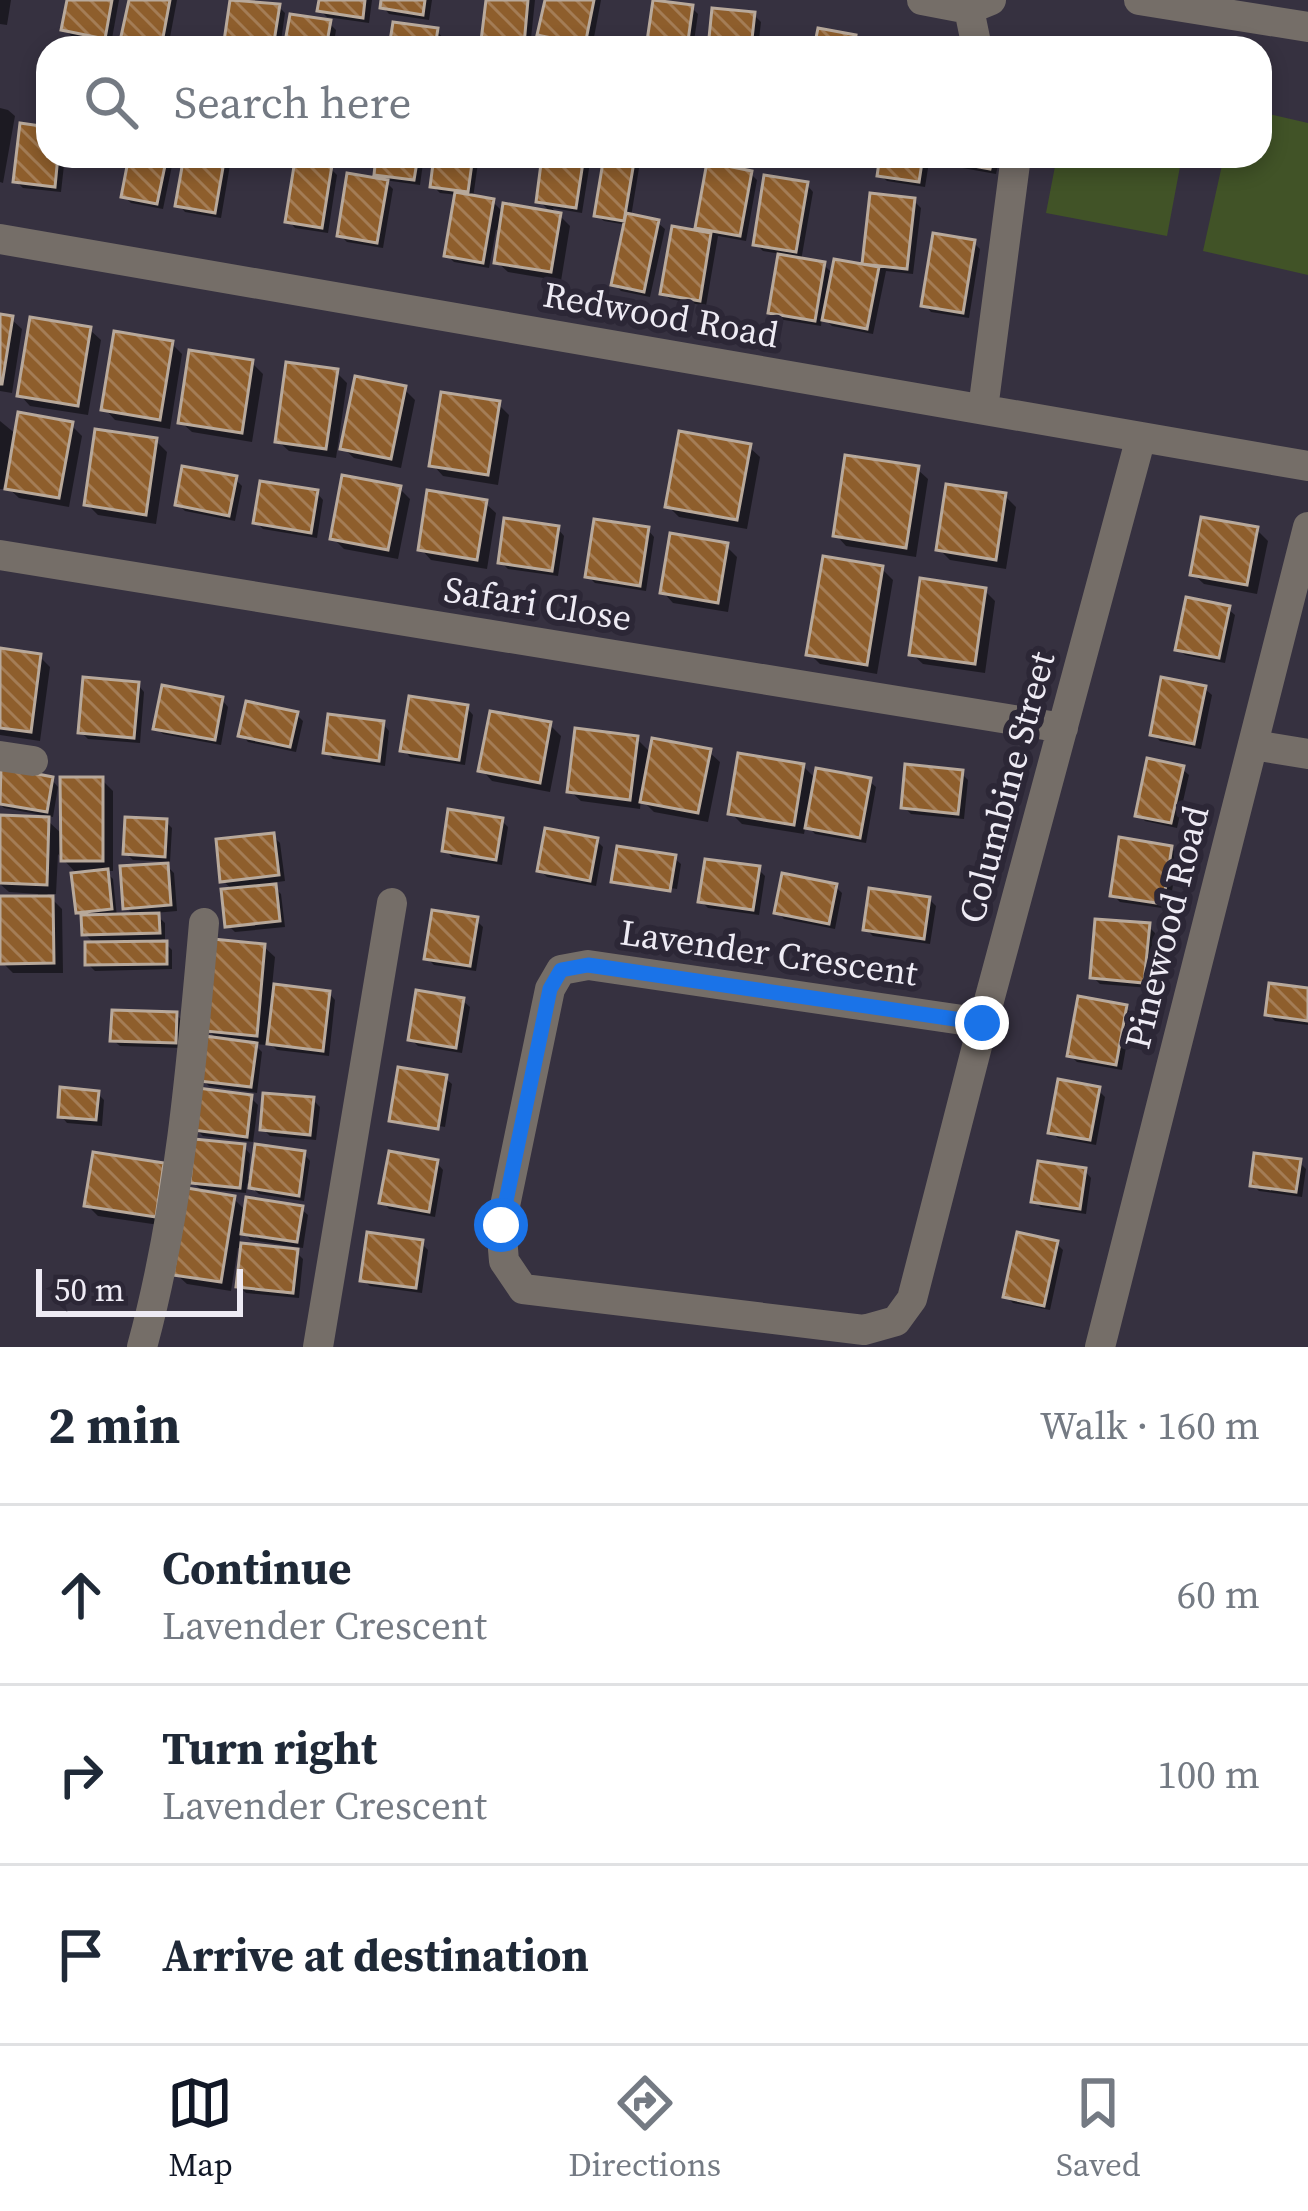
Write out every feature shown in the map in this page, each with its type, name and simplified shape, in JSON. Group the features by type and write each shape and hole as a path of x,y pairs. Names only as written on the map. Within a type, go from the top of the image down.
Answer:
{"street":[{"path":"922,0 980,4 978,36"},
{"path":"1139,0 1308,27"},
{"path":"983,409 1014,168"},
{"name":"Redwood Road","path":"0,238 1308,466"},
{"name":"Columbine Street","path":"912,1299 1141,436"},
{"name":"Pinewood Road","path":"1100,1347 1308,527"},
{"name":"Safari Close","path":"0,555 1063,728"},
{"path":"1252,745 1308,754"},
{"path":"0,756 33,761"},
{"path":"318,1347 392,903"},
{"path":"142,1347 183,1130 204,923"},
{"name":"Lavender Crescent","path":"912,1299 896,1321 864,1330 523,1289 504,1261 501,1225 550,989 561,970 588,965 982,1023"}],"green space":[{"path":"1272,115 1308,123 1308,275 1203,251 1221,168 1272,168"},
{"path":"1055,168 1180,168 1167,236 1046,213"}],"building":[{"path":"67,0 112,0 106,36 61,30"},
{"path":"129,0 170,0 163,36 121,36"},
{"path":"230,0 280,4 275,36 225,36"},
{"path":"319,0 365,0 363,18 317,11"},
{"path":"381,0 425,0 423,15 380,8"},
{"path":"486,0 528,0 525,36 482,36"},
{"path":"545,0 594,0 587,36 537,35"},
{"path":"653,0 693,5 689,36 648,36"},
{"path":"712,8 755,12 752,36 709,36"},
{"path":"290,14 331,20 328,36 286,36"},
{"path":"393,22 438,28 437,36 391,36"},
{"path":"818,28 856,35 856,36 816,36"},
{"path":"20,123 36,125 36,168 57,168 55,187 13,182"},
{"path":"127,168 164,168 157,204 121,197"},
{"path":"182,168 223,168 215,213 175,206"},
{"path":"294,168 332,168 322,228 285,222"},
{"path":"375,168 416,168 414,180 374,175"},
{"path":"432,168 471,168 468,192 430,187"},
{"path":"540,168 582,168 576,208 536,202"},
{"path":"602,168 633,168 624,221 594,216"},
{"path":"706,168 752,171 740,236 695,228"},
{"path":"878,168 921,168 919,182 877,176"},
{"path":"347,173 388,180 377,243 337,236"},
{"path":"764,175 808,182 796,252 753,245"},
{"path":"455,192 494,199 483,263 444,256"},
{"path":"870,193 915,198 907,269 862,264"},
{"path":"503,203 561,213 551,272 494,263"},
{"path":"626,213 659,220 644,292 611,285"},
{"path":"672,226 711,233 700,301 660,294"},
{"path":"933,233 975,240 963,313 921,306"},
{"path":"778,254 825,262 815,321 768,313"},
{"path":"834,259 879,267 867,329 822,320"},
{"path":"0,314 13,316 2,384 0,384"},
{"path":"30,317 91,327 78,406 17,396"},
{"path":"114,331 173,341 160,420 101,410"},
{"path":"189,350 253,360 242,433 178,423"},
{"path":"286,362 338,369 326,449 275,442"},
{"path":"355,376 406,386 391,459 340,449"},
{"path":"441,392 500,401 488,475 429,466"},
{"path":"18,412 73,422 59,498 5,489"},
{"path":"95,429 157,438 146,515 84,505"},
{"path":"679,431 751,444 737,520 665,507"},
{"path":"845,455 919,466 906,548 833,536"},
{"path":"182,466 237,476 229,516 175,505"},
{"path":"342,475 401,486 388,550 330,539"},
{"path":"260,481 318,490 311,533 253,523"},
{"path":"946,484 1006,493 996,560 936,550"},
{"path":"427,490 487,500 477,560 418,550"},
{"path":"1201,517 1258,527 1247,585 1190,575"},
{"path":"504,518 559,526 552,571 498,563"},
{"path":"594,519 649,527 640,586 585,577"},
{"path":"670,533 728,543 718,603 660,593"},
{"path":"823,556 883,566 867,665 806,655"},
{"path":"920,578 986,588 975,664 909,655"},
{"path":"1186,597 1230,606 1219,658 1175,650"},
{"path":"0,648 41,654 31,732 0,728"},
{"path":"83,677 139,682 134,738 78,733"},
{"path":"1161,677 1206,686 1194,744 1150,735"},
{"path":"162,685 223,697 215,740 153,729"},
{"path":"409,696 468,705 459,760 400,751"},
{"path":"246,701 298,712 290,747 238,736"},
{"path":"490,711 551,722 540,783 478,771"},
{"path":"328,714 384,721 379,761 323,753"},
{"path":"575,728 638,736 630,800 567,792"},
{"path":"652,738 711,749 698,813 640,802"},
{"path":"738,753 804,764 794,825 728,814"},
{"path":"1147,758 1184,766 1171,823 1135,816"},
{"path":"905,764 963,770 958,814 901,808"},
{"path":"1,767 53,777 47,812 0,804"},
{"path":"816,768 871,778 860,838 805,828"},
{"path":"60,777 103,777 103,861 61,861"},
{"path":"448,809 503,818 496,860 442,851"},
{"path":"0,815 49,817 47,885 0,883"},
{"path":"125,817 167,819 165,857 123,854"},
{"path":"545,828 598,838 590,881 537,871"},
{"path":"274,833 279,875 220,882 216,839"},
{"path":"1119,837 1172,846 1163,904 1110,896"},
{"path":"617,846 676,855 670,891 611,882"},
{"path":"705,859 760,866 753,910 698,902"},
{"path":"168,863 171,905 123,909 120,866"},
{"path":"108,869 112,909 76,913 71,873"},
{"path":"782,873 837,884 829,924 774,913"},
{"path":"276,884 280,921 225,927 221,889"},
{"path":"869,888 930,897 924,939 863,930"},
{"path":"0,896 53,896 54,963 0,964"},
{"path":"432,910 478,917 470,966 424,959"},
{"path":"159,913 160,933 82,935 81,915"},
{"path":"1095,919 1150,923 1144,983 1090,978"},
{"path":"213,939 265,944 257,1036 205,1031"},
{"path":"167,941 167,964 85,965 85,942"},
{"path":"1269,983 1308,988 1308,1021 1265,1015"},
{"path":"274,984 330,991 323,1051 267,1044"},
{"path":"416,990 464,998 456,1048 408,1040"},
{"path":"1078,996 1127,1005 1116,1065 1067,1056"},
{"path":"112,1010 177,1012 176,1043 110,1041"},
{"path":"205,1036 257,1043 251,1087 199,1081"},
{"path":"398,1067 447,1075 438,1129 389,1121"},
{"path":"1058,1079 1100,1087 1090,1140 1048,1133"},
{"path":"60,1087 99,1091 96,1120 58,1117"},
{"path":"198,1088 252,1095 247,1137 193,1130"},
{"path":"263,1093 314,1097 310,1135 260,1130"},
{"path":"194,1139 245,1144 240,1188 190,1183"},
{"path":"255,1144 305,1151 299,1196 249,1188"},
{"path":"389,1151 438,1160 429,1212 379,1203"},
{"path":"93,1152 164,1163 156,1217 84,1206"},
{"path":"1254,1153 1301,1159 1296,1192 1250,1186"},
{"path":"1038,1161 1086,1168 1080,1209 1031,1202"},
{"path":"187,1188 235,1196 221,1282 173,1275"},
{"path":"246,1197 303,1206 297,1242 241,1234"},
{"path":"367,1232 423,1240 416,1288 360,1281"},
{"path":"1017,1232 1058,1241 1044,1306 1003,1297"},
{"path":"241,1243 298,1249 293,1293 236,1287"}],"route":[{"path":"501,1225 550,989 561,970 588,965 982,1023"}]}
